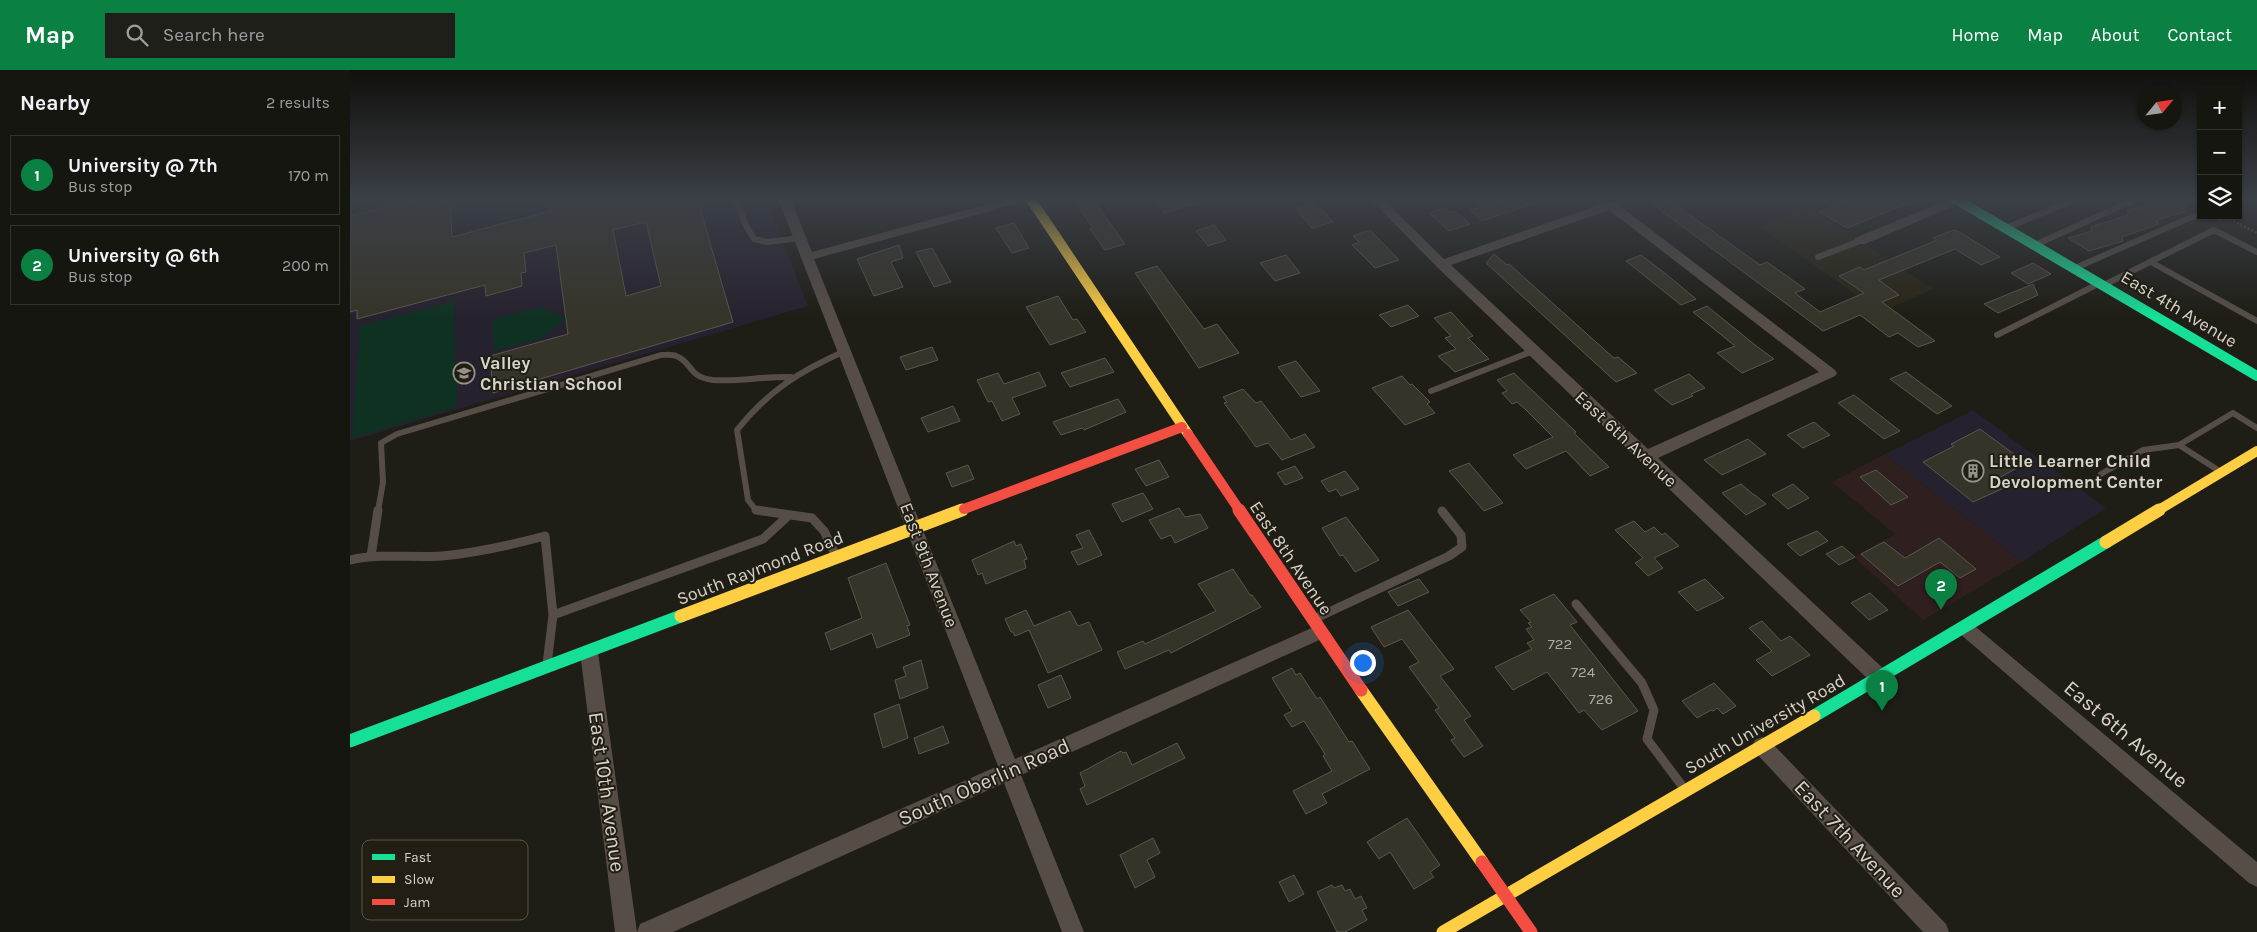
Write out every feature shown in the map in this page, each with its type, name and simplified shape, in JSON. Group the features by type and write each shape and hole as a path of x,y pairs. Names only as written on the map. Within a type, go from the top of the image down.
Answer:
{"street":[{"name":"East 9th Avenue","path":"800,238 915,528 1008,771 1073,932"},
{"path":"807,257 875,238"},
{"name":"East 8th Avenue","path":"1057,238 1316,626 1531,932"},
{"name":"East 6th Avenue","path":"1416,238 1879,678"},
{"path":"1442,264 1516,238"},
{"path":"1646,457 1830,373 1654,238"},
{"path":"1860,241 1866,238"},
{"name":"East 4th Avenue","path":"2023,238 2257,376"},
{"name":"South Raymond Road","path":"350,742 1182,428"},
{"name":"South University Road","path":"1443,932 1505,894 1965,628 2257,451"},
{"name":"South Oberlin Road","path":"648,932 1008,771 1316,626"},
{"name":"East 6th Avenue","path":"1965,628 2257,876"},
{"name":"East 10th Avenue","path":"589,652 626,932"},
{"name":"East 7th Avenue","path":"1762,746 1938,932"}],"lane":[{"path":"754,238 767,242 798,238"},
{"path":"2034,245 2049,238"},
{"path":"2075,268 2143,238"},
{"path":"1997,335 2198,238"},
{"path":"2230,238 2257,252"},
{"path":"1818,257 1860,241"},
{"path":"2151,262 2257,321"},
{"path":"837,558 829,537 820,523 812,518 756,510 748,500 737,430 751,411 791,377 845,351"},
{"path":"1431,391 1533,351"},
{"path":"371,556 383,482 381,443 397,434 661,355 676,356 685,361 690,371 700,377 714,380 773,376 791,377"},
{"path":"2101,474 2143,450 2179,445 2233,413 2257,428"},
{"path":"2179,445 2222,473"},
{"path":"1316,626 1449,556 1462,547 1461,535 1442,511"},
{"path":"553,615 763,539 789,515"},
{"path":"350,560 384,554 440,556 494,549 545,536 553,615 547,668"},
{"path":"1576,604 1642,683 1654,710 1648,740 1686,790"}],"shaded area":[{"name":"Valley Christian School","path":"350,238 782,238 808,306 350,441"},
{"path":"1775,238 1856,238 1933,289 1881,312"},
{"path":"1973,410 2106,508 2022,562 1885,454"},
{"path":"1885,454 2022,562 1923,620 1854,557 1895,534 1832,482"}],"green space":[{"path":"454,301 457,407 352,438 360,326"},
{"path":"541,307 567,319 542,338 494,351 492,319"}],"building":[{"path":"350,238 615,238 626,296 661,286 650,238 709,238 733,322 493,393 490,356 568,334 556,245 524,253 526,272 521,273 522,286 486,296 485,285 357,319 357,310 350,312"},
{"path":"1003,238 1023,238 1029,248 1012,253"},
{"path":"1097,238 1121,238 1125,244 1105,250"},
{"path":"1202,238 1225,238 1226,240 1208,246"},
{"path":"1355,238 1378,238 1399,260 1375,268 1352,245 1359,242"},
{"path":"1698,238 1722,238 1760,265 1767,262 1805,289 1795,293 1820,312 1864,293 1839,276 1860,267 1864,270 1937,240 1933,238 1969,238 2000,257 1981,265 1955,249 1879,280 1899,295 1882,302 1935,341 1918,347 1898,333 1889,337 1860,315 1823,331"},
{"path":"2068,238 2122,238 2123,241 2089,251"},
{"path":"899,245 903,258 891,262 903,287 874,296 857,259"},
{"path":"932,248 951,282 934,287 916,252"},
{"path":"1494,254 1507,265 1509,264 1614,358 1618,357 1637,373 1616,382 1486,263"},
{"path":"1286,255 1300,273 1275,281 1260,263"},
{"path":"1641,255 1696,299 1681,305 1626,261"},
{"path":"2033,263 2051,274 2028,284 2011,273"},
{"path":"1157,266 1204,329 1217,324 1239,353 1199,368 1135,273"},
{"path":"2033,284 2038,295 1998,313 1984,304"},
{"path":"1058,296 1073,320 1077,319 1086,332 1050,345 1026,307"},
{"path":"1408,305 1419,316 1391,327 1379,315"},
{"path":"1707,306 1774,359 1742,373 1717,353 1735,346 1693,312"},
{"path":"1451,312 1473,336 1468,338 1489,359 1455,372 1438,356 1456,349 1445,338 1451,336 1434,318"},
{"path":"932,347 938,360 906,370 900,357"},
{"path":"1105,358 1114,372 1070,387 1061,373"},
{"path":"1296,361 1320,391 1301,397 1278,367"},
{"path":"1039,372 1046,386 1012,398 1020,414 1002,421 992,401 988,402 977,380 998,373 1004,384"},
{"path":"1906,372 1952,406 1937,414 1890,379"},
{"path":"1514,373 1576,432 1574,433 1609,467 1590,476 1566,451 1526,469 1513,455 1553,437 1517,402 1512,404 1502,393 1507,391 1497,380"},
{"path":"1689,374 1705,388 1691,394 1693,396 1672,405 1654,390"},
{"path":"1402,376 1430,402 1427,404 1435,413 1405,425 1372,388"},
{"path":"1243,389 1256,403 1261,401 1291,440 1305,434 1315,447 1282,460 1268,443 1256,447 1224,403 1227,402 1223,397"},
{"path":"1854,395 1900,431 1884,439 1838,403"},
{"path":"1118,399 1126,412 1084,430 1082,428 1061,435 1053,422"},
{"path":"953,406 960,421 928,432 921,418"},
{"path":"1814,422 1830,435 1803,448 1787,435"},
{"name":"Little Learner Child Devolopment Center","path":"1980,429 2026,463 1997,479 2006,487 1973,502 1923,462 1954,446 1951,444"},
{"path":"1748,439 1766,454 1722,475 1704,460"},
{"path":"1159,460 1169,477 1146,486 1135,469"},
{"path":"1469,463 1503,503 1484,511 1449,471"},
{"path":"968,465 974,479 952,487 946,473"},
{"path":"1295,466 1303,478 1285,485 1277,473"},
{"path":"1876,470 1908,497 1891,505 1860,477"},
{"path":"1345,471 1359,489 1341,496 1336,489 1329,492 1321,481"},
{"path":"1741,484 1766,504 1746,515 1722,493"},
{"path":"1793,484 1809,498 1788,509 1772,495"},
{"path":"1143,493 1153,509 1122,522 1112,504"},
{"path":"1179,508 1185,517 1200,514 1208,528 1175,543 1171,535 1161,539 1149,520"},
{"path":"1346,517 1379,560 1355,572 1343,555 1340,556 1322,528"},
{"path":"1634,521 1645,532 1654,527 1662,535 1665,533 1679,546 1654,558 1663,568 1648,576 1635,563 1643,558 1615,530"},
{"path":"1089,530 1102,555 1078,565 1071,552 1083,548 1076,535"},
{"path":"1817,531 1828,541 1800,556 1787,544"},
{"path":"1939,538 1976,569 1960,578 1940,562 1898,586 1861,554 1884,542 1905,558"},
{"path":"1014,541 1016,546 1021,544 1027,559 1024,560 1026,568 986,584 982,573 978,575 972,560"},
{"path":"1842,546 1855,557 1839,565 1826,554"},
{"path":"886,563 910,625 907,626 910,635 877,648 872,633 831,650 825,633 862,618 848,578"},
{"path":"1233,569 1250,595 1261,607 1171,653 1169,650 1125,669 1117,652 1143,641 1145,644 1216,611 1198,584"},
{"path":"1419,579 1429,592 1398,606 1388,592"},
{"path":"1705,579 1724,598 1697,611 1678,592"},
{"path":"1870,593 1888,610 1869,620 1851,603"},
{"path":"1554,594 1577,622 1570,625 1638,711 1602,730 1584,710 1579,713 1547,672 1513,690 1495,667 1532,649 1527,643 1534,640 1526,629 1532,627 1528,623 1531,622 1520,610"},
{"path":"1026,610 1034,626 1070,611 1078,626 1089,622 1102,650 1048,673 1029,630 1015,636 1005,619"},
{"path":"1408,610 1454,669 1440,676 1471,716 1464,720 1483,746 1464,757 1451,740 1455,738 1435,710 1439,708 1409,667 1419,662 1402,639 1384,647 1371,627"},
{"path":"1762,621 1781,641 1790,636 1810,655 1772,676 1756,660 1772,651 1749,628"},
{"path":"921,660 928,688 900,699 895,680 906,676 903,667"},
{"path":"1292,668 1296,675 1300,673 1317,699 1320,697 1349,742 1352,741 1370,769 1322,794 1327,803 1306,814 1293,791 1332,771 1323,756 1325,754 1304,721 1292,727 1284,715 1292,711 1272,678"},
{"path":"1061,675 1071,698 1048,708 1038,685"},
{"path":"1714,683 1736,706 1723,714 1717,708 1697,718 1682,701"},
{"path":"899,704 908,738 883,748 874,714"},
{"path":"943,726 949,743 919,754 914,738"},
{"path":"1177,743 1185,758 1087,805 1080,789 1085,786 1080,773 1121,751 1123,753 1126,752 1132,765"},
{"path":"1407,818 1440,865 1430,872 1434,877 1414,889 1390,852 1379,859 1367,842"},
{"path":"1153,838 1160,853 1147,860 1155,877 1135,888 1120,855"},
{"path":"1294,875 1304,894 1289,902 1279,882"},
{"path":"1332,885 1334,888 1342,885 1345,891 1350,889 1355,899 1361,896 1367,908 1362,910 1367,920 1345,932 1337,932 1317,892"}],"traffic: fast":[{"path":"2022,238 2257,376"},
{"path":"1814,716 2106,542"},
{"path":"350,741 681,616"}],"traffic: slow":[{"path":"1057,238 1188,434"},
{"path":"2106,542 2257,451"},
{"path":"681,616 964,509"},
{"path":"1361,690 1482,862"},
{"path":"1443,932 1814,716"}],"traffic: jam":[{"path":"964,509 1182,427"},
{"path":"1188,434 1361,690"},
{"path":"1482,862 1531,932"}],"place":[{"name":"Valley Christian School","path":"464,373"},
{"name":"Little Learner Child Devolopment Center","path":"1973,471"},
{"name":"University @ 6th","path":"1941,610"},
{"name":"University @ 7th","path":"1882,711"}]}
